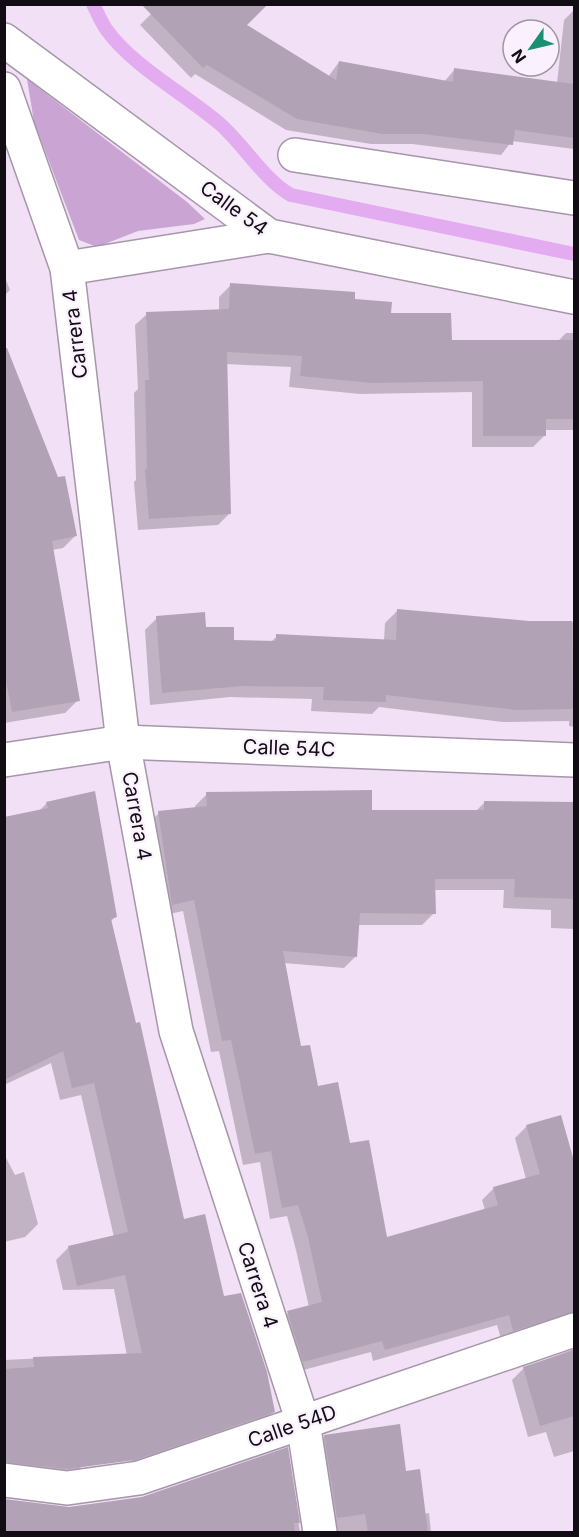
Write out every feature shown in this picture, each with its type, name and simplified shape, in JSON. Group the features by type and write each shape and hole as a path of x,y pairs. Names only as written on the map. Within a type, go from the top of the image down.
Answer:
{"street":[{"name":"Calle 54","path":"4,40 269,236 574,297"},
{"name":"Carrera 4","path":"4,88 67,268 123,742 176,1031 303,1422 320,1533"},
{"path":"295,155 574,198"},
{"path":"67,268 269,236"},
{"name":"Calle 54C","path":"4,760 123,742 574,760"},
{"name":"Calle 54D","path":"4,1480 67,1488 140,1479 574,1330"}],"shaded area":[{"path":"27,79 187,202 205,219 194,224 138,231 97,247 79,240 34,122"}],"building":[{"path":"141,4 268,4 247,25 336,80 339,61 453,82 454,68 501,74 501,78 529,78 574,84 574,138 515,130 513,145 423,134 382,134 297,119 207,65 203,68"},
{"path":"230,283 355,292 355,299 392,302 391,313 451,313 452,340 574,340 574,419 546,419 546,436 483,436 483,381 372,383 300,376 302,356 227,352 231,514 149,519 145,469 147,469 145,380 149,380 146,312 229,309"},
{"path":"4,348 7,348 58,477 65,476 77,536 52,541 80,701 12,712 4,670"},
{"path":"397,609 529,621 572,621 573,709 516,710 386,695 386,702 323,700 324,687 243,686 162,693 156,616 205,612 206,627 234,627 234,640 276,641 276,634 396,640"},
{"path":"372,790 372,810 484,810 484,801 574,802 574,899 514,897 515,879 435,879 436,914 360,913 357,957 283,951 301,1046 310,1045 318,1086 338,1082 350,1143 369,1140 387,1237 498,1205 493,1187 540,1174 526,1125 561,1115 574,1161 574,1312 513,1331 509,1315 385,1350 382,1341 303,1362 287,1311 322,1302 308,1237 298,1205 282,1208 271,1151 255,1154 231,1040 222,1041 194,900 172,905 158,811 207,806 206,792"},
{"path":"95,791 117,917 111,919 136,1023 140,1022 184,1219 205,1214 224,1296 241,1293 267,1372 275,1412 135,1460 67,1469 4,1462 4,1369 34,1367 33,1357 142,1353 125,1275 77,1286 68,1246 128,1232 94,1083 72,1088 63,1051 4,1080 4,817 48,808 46,802"},
{"path":"574,1350 574,1416 540,1426 523,1367"},
{"path":"400,1424 406,1471 420,1469 428,1533 368,1533 365,1514 337,1518 324,1435"},
{"path":"288,1447 300,1523 294,1523 295,1533 4,1533 4,1499 69,1507 142,1497"}],"waterway":[{"path":"93,4 106,29 130,55 220,124 263,172 291,195 574,254"}]}
